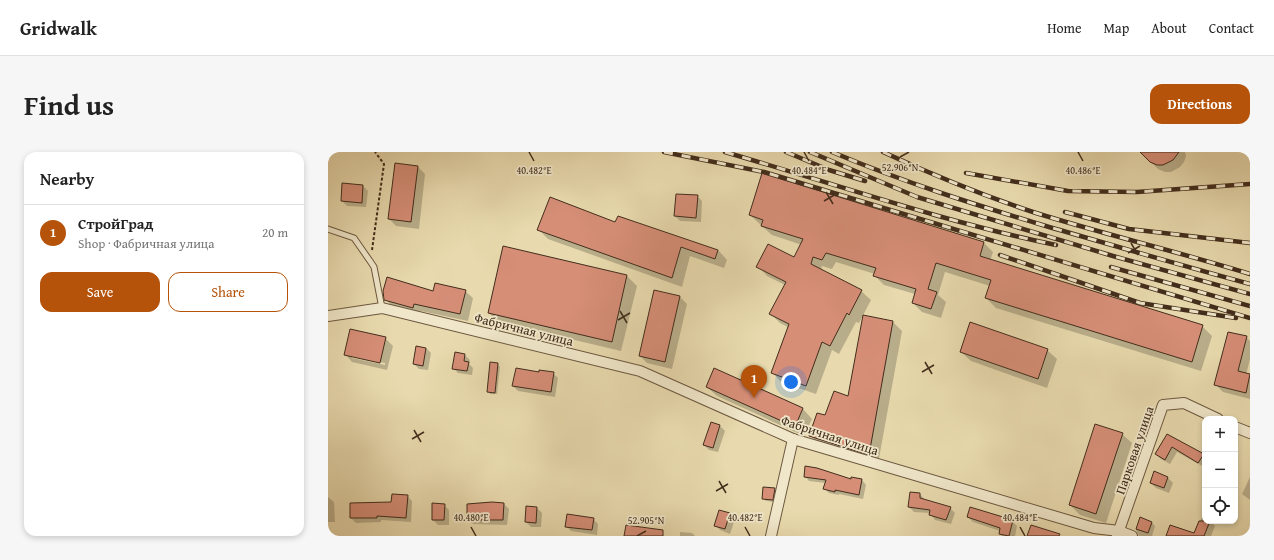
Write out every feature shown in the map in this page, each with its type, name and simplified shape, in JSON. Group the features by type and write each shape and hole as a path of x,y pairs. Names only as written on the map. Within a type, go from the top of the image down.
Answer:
{"street":[{"name":"Фабричная улица","path":"328,316 382,308 640,370 793,439 1094,528 1132,536"},
{"name":"Парковая улица","path":"1118,534 1163,405 1184,403 1212,416"},
{"path":"1238,428 1250,433"},
{"path":"771,536 793,439"}],"lane":[{"path":"328,229 354,238 370,261 374,267 382,308"}],"path":[{"path":"370,261 384,164 375,152"}],"building":[{"path":"1140,152 1179,152 1173,160 1163,165 1157,165 1150,162"},
{"path":"395,163 418,166 411,222 388,219"},
{"path":"762,173 984,242 980,256 1203,325 1192,362 985,298 991,280 936,263 928,289 937,292 931,309 912,303 916,289 873,276 876,268 826,253 822,260 813,257 811,264 862,290 849,315 847,313 830,346 822,342 806,386 771,373 789,324 769,314 786,282 756,267 768,244 794,257 803,239 761,226 763,220 749,215"},
{"path":"342,183 363,185 362,203 341,201"},
{"path":"676,194 698,195 696,218 674,216"},
{"path":"550,197 615,222 618,216 718,250 715,259 681,247 672,278 537,230"},
{"path":"503,246 627,275 612,342 488,313"},
{"path":"387,277 433,291 435,283 466,290 460,314 414,304 413,308 384,300 383,291"},
{"path":"654,290 680,296 665,362 639,356"},
{"path":"863,315 893,321 869,455 809,436 817,413 825,415 834,391 848,396"},
{"path":"970,322 1048,349 1038,379 960,352"},
{"path":"350,329 386,337 380,363 344,355"},
{"path":"1228,332 1247,336 1238,371 1250,374 1246,393 1214,385"},
{"path":"416,346 426,348 423,366 413,364"},
{"path":"455,352 465,354 464,361 469,362 467,371 452,369"},
{"path":"490,362 498,363 495,393 487,392"},
{"path":"516,368 539,372 539,370 554,372 551,392 512,386"},
{"path":"714,368 803,408 795,427 706,387"},
{"path":"711,422 720,425 713,448 703,445"},
{"path":"1095,424 1123,433 1096,514 1069,505"},
{"path":"1167,434 1202,453 1202,457 1198,463 1172,447 1165,460 1155,454"},
{"path":"805,466 817,468 851,479 851,477 862,479 859,495 823,489 826,480 804,477"},
{"path":"1154,471 1168,477 1164,488 1150,483"},
{"path":"763,487 775,488 773,500 762,499"},
{"path":"910,492 920,493 920,498 951,507 946,520 929,515 930,510 908,507"},
{"path":"392,494 408,495 406,518 377,516 377,518 350,518 350,503 391,502"},
{"path":"492,502 504,503 503,520 467,520 467,504"},
{"path":"432,503 445,504 444,520 432,520"},
{"path":"526,506 537,507 536,523 525,522"},
{"path":"970,507 1013,520 1009,536 999,534 1000,528 967,517"},
{"path":"719,510 730,513 725,529 714,526"},
{"path":"567,514 594,518 592,530 565,527"},
{"path":"1140,517 1152,522 1148,533 1136,529"},
{"path":"1199,521 1202,521 1202,524 1209,524 1204,536 1166,536 1170,525 1194,533"},
{"path":"626,525 663,530 663,536 624,536"},
{"path":"1031,525 1060,534 1059,536 1027,536"}],"railway":[{"path":"664,152 764,172 1250,318"},
{"path":"725,152 931,214 1014,236 1056,245"},
{"path":"786,152 829,170 865,181"},
{"path":"810,152 917,197 1113,256 1250,294"},
{"path":"832,152 913,183 994,210 1250,284"},
{"path":"883,152 959,185 1036,213 1250,274"},
{"path":"966,173 1068,191 1137,192 1250,184"},
{"path":"1065,212 1129,229 1250,243"},
{"path":"1000,255 1140,303 1236,318"},
{"path":"1111,267 1250,306"}],"place":[{"name":"СтройГрад","path":"754,398"}]}
